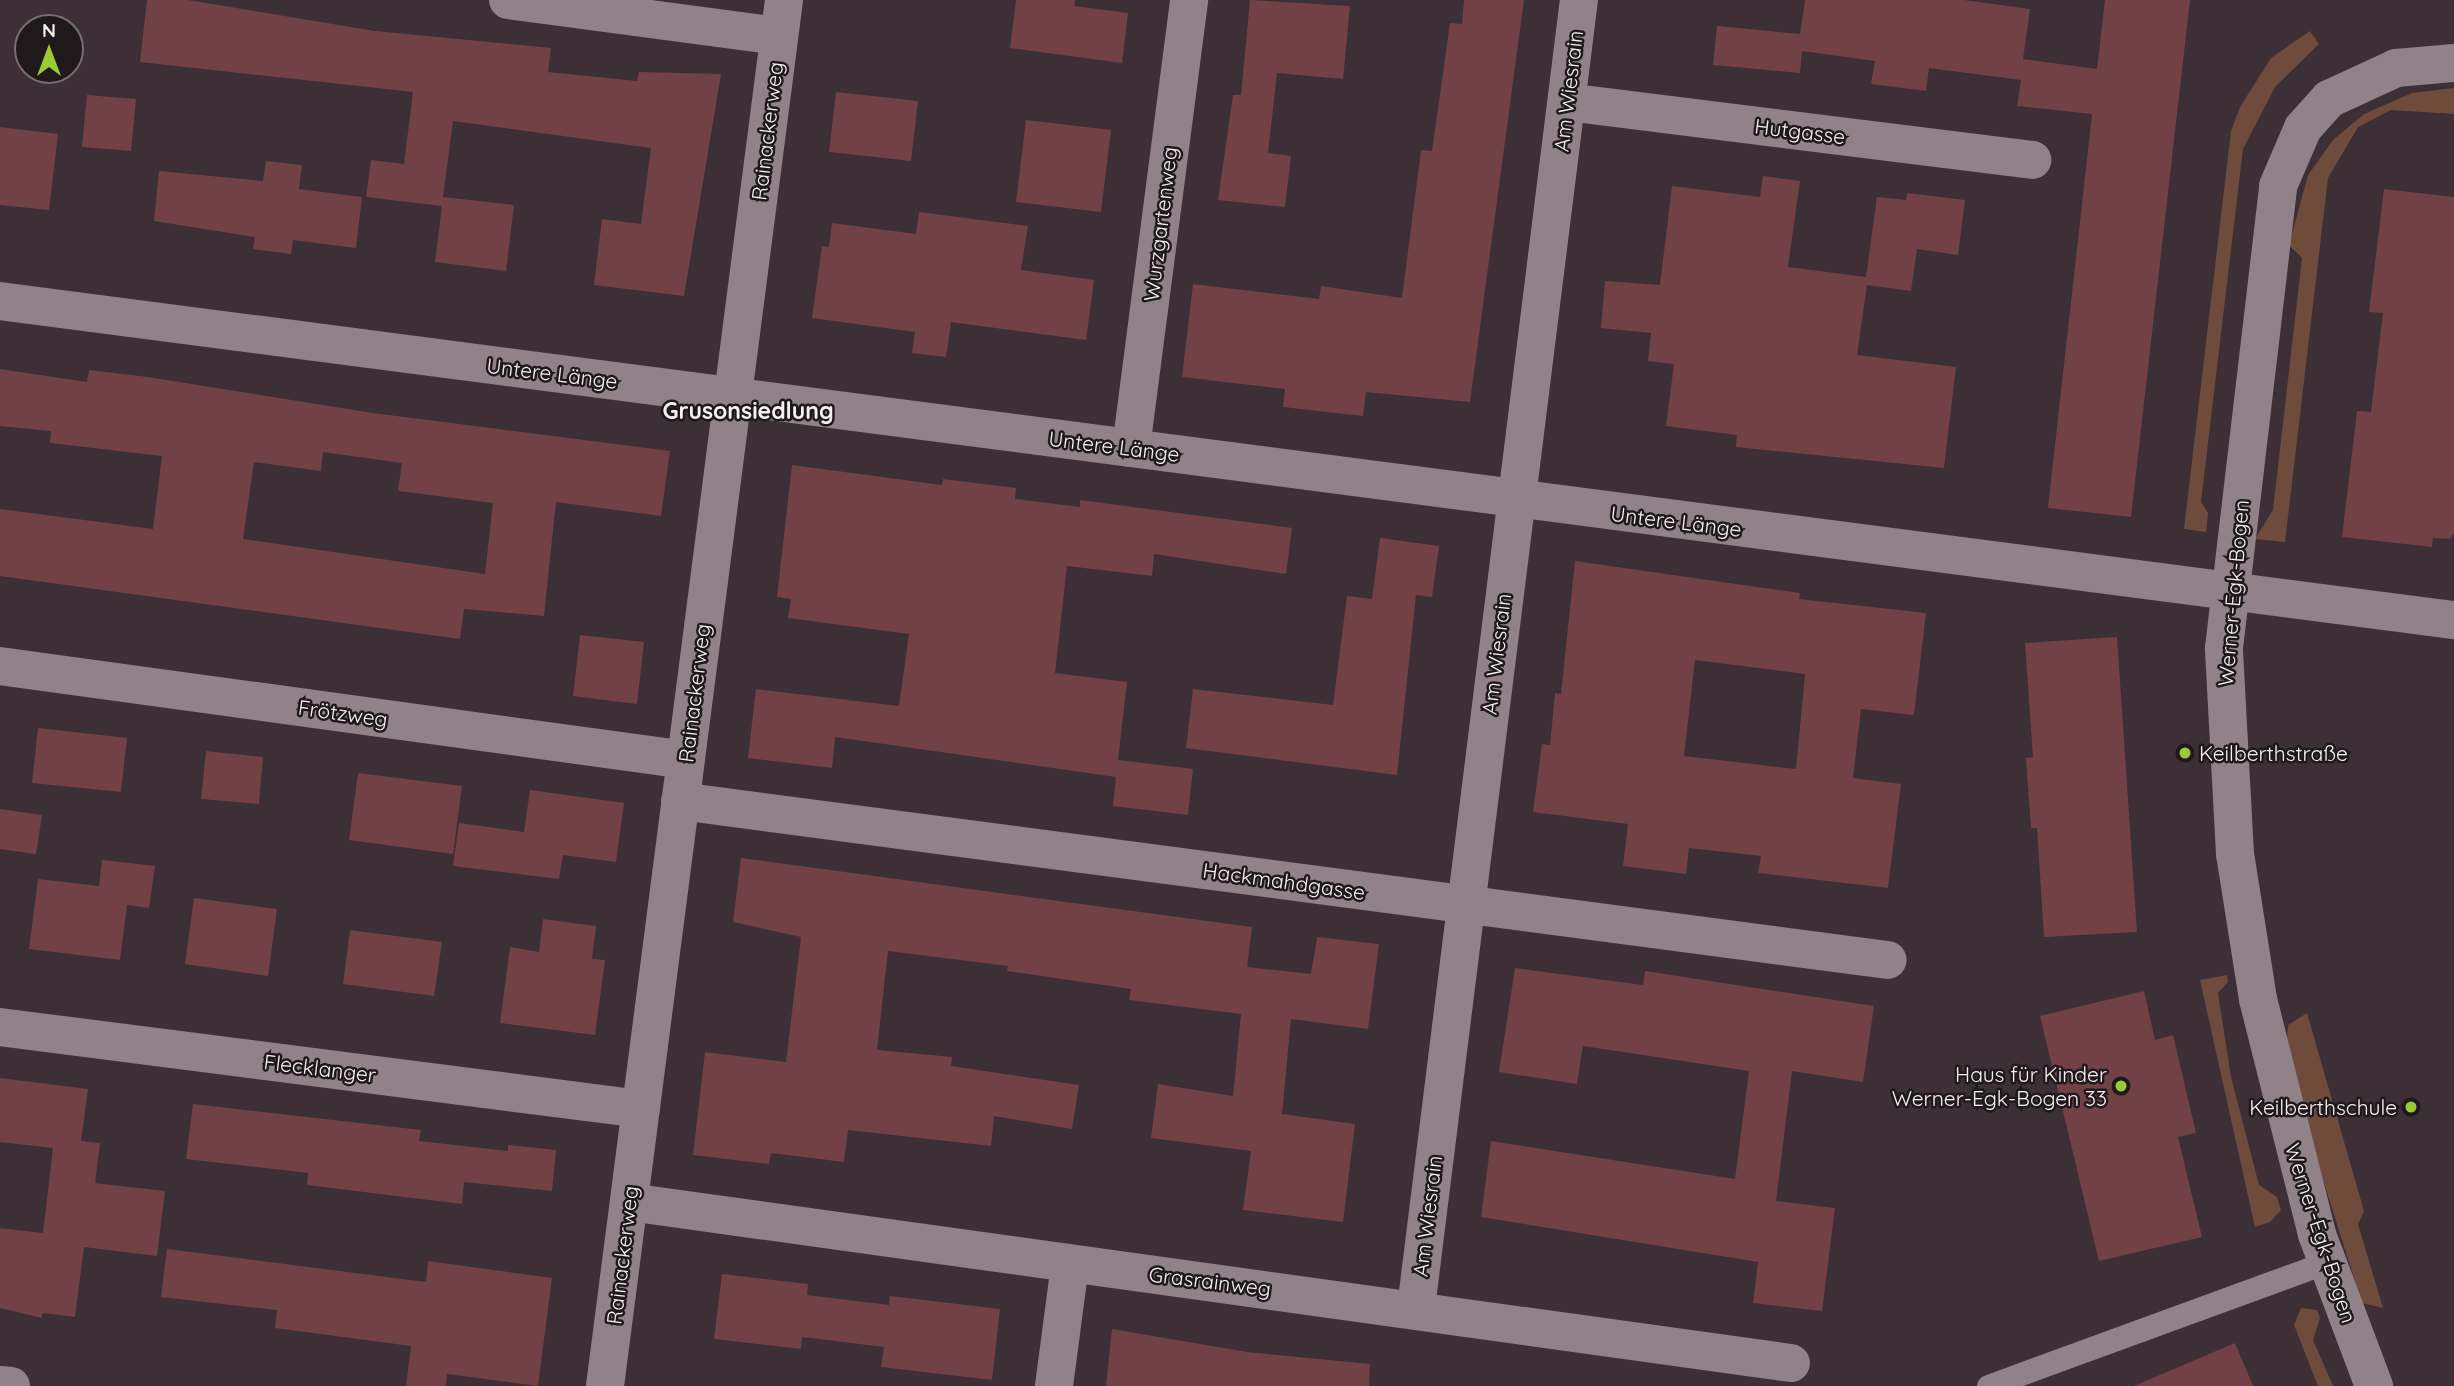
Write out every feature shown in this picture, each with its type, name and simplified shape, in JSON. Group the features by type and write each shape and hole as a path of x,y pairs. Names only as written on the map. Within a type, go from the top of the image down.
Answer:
{"street":[{"path":"508,0 782,18"},
{"name":"Wurzgartenweg","path":"1131,448 1189,0"},
{"name":"Am Wiesrain","path":"1416,1308 1464,905 1579,0"},
{"name":"Rainackerweg","path":"605,1386 782,18"},
{"name":"Werner-Egk-Bogen","path":"2374,1386 2327,1262 2275,1081 2244,915 2226,742 2229,593 2278,186 2303,128 2329,99 2396,68 2454,63"},
{"name":"Hutgasse","path":"1567,102 2032,160"},
{"name":"Untere Länge","path":"0,301 2229,593"},
{"path":"2229,593 2454,620"},
{"name":"Frötzweg","path":"0,666 686,760"},
{"name":"Hackmahdgasse","path":"680,801 1888,960"},
{"name":"Flecklanger","path":"0,1027 640,1109"},
{"name":"Grasrainweg","path":"629,1202 1069,1264 1416,1308 1791,1363"},
{"path":"1054,1386 1069,1264"},
{"path":"0,1384 11,1386"}],"lane":[{"path":"1988,1386 2327,1262"}],"shaded area":[{"path":"2310,31 2319,44 2275,87 2243,149 2201,502 2208,513 2206,532 2184,529 2231,131 2240,107 2271,58"},
{"path":"2454,88 2454,114 2391,110 2358,127 2328,178 2285,542 2255,539 2273,510 2302,258 2289,245 2308,175 2333,140 2364,114 2412,93"},
{"path":"2227,975 2228,982 2218,993 2231,1077 2259,1185 2277,1197 2281,1210 2270,1222 2255,1227 2200,980"},
{"path":"2307,1013 2364,1211 2358,1224 2383,1308 2362,1303 2322,1177 2287,1038 2288,1025"},
{"path":"2301,1308 2317,1310 2320,1318 2313,1340 2333,1386 2318,1386 2294,1325"}],"building":[{"path":"147,0 188,0 375,31 551,48 548,72 637,81 639,72 721,74 684,296 594,285 602,219 641,224 651,148 453,121 443,197 514,205 506,271 435,262 442,206 366,197 371,160 404,164 413,92 140,62"},
{"path":"1016,0 1075,0 1074,6 1128,13 1122,63 1010,48"},
{"path":"1250,0 1350,6 1343,79 1277,73 1268,153 1291,156 1285,207 1218,200 1233,95 1241,95"},
{"path":"1464,0 1524,0 1470,402 1366,392 1363,416 1283,407 1285,389 1182,377 1193,284 1319,299 1321,286 1402,298 1421,150 1432,151 1450,23 1462,24"},
{"path":"1805,0 1964,0 2030,9 2023,59 2097,69 2105,0 2190,0 2131,517 2048,508 2092,114 2017,106 2021,80 1929,68 1926,91 1871,84 1875,61 1802,51 1800,73 1713,65 1717,26 1800,34"},
{"path":"836,92 918,101 911,161 829,152"},
{"path":"87,95 136,99 131,151 82,147"},
{"path":"1026,120 1111,130 1101,212 1016,202"},
{"path":"0,127 58,134 49,210 0,205"},
{"path":"266,161 302,165 299,189 362,197 356,248 293,240 291,254 253,249 255,237 154,221 159,171 263,181"},
{"path":"1763,176 1800,181 1788,267 1866,277 1877,197 1906,200 1907,193 1965,200 1958,255 1917,249 1911,291 1867,285 1857,355 1956,367 1944,468 1736,447 1737,435 1666,426 1674,364 1648,361 1651,333 1601,328 1605,281 1660,285 1672,186 1760,197"},
{"path":"2384,189 2454,197 2454,533 2450,539 2433,538 2432,547 2342,537 2357,411 2371,412 2383,313 2369,312"},
{"path":"919,212 1028,226 1021,270 1094,280 1086,340 951,322 946,357 912,353 915,332 812,318 822,246 829,247 832,223 916,234"},
{"path":"0,369 87,382 89,370 373,413 670,451 661,516 556,502 544,616 464,609 460,639 0,576 0,509 153,529 162,456 50,443 51,431 0,426","holes":["323,452 402,463 398,491 493,503 485,574 243,539 254,462 321,471"]},
{"path":"792,465 942,485 943,479 1016,488 1015,499 1080,507 1080,500 1292,528 1286,574 1154,554 1152,576 1067,566 1055,673 1127,682 1118,760 1193,769 1188,815 1113,806 1116,777 835,737 832,768 748,758 756,689 899,706 909,634 788,618 791,599 777,597"},
{"path":"1380,538 1439,546 1432,597 1416,595 1397,775 1186,748 1193,689 1333,705 1347,596 1372,599"},
{"path":"1575,561 1800,593 1799,599 1926,613 1914,715 1861,709 1853,778 1901,784 1888,888 1758,873 1761,856 1689,848 1686,874 1623,866 1628,824 1533,812 1542,744 1550,745 1555,693 1561,694","holes":["1695,660 1805,674 1796,769 1684,756"]},
{"path":"580,635 644,642 637,704 573,696"},
{"path":"2117,637 2137,932 2044,937 2037,828 2031,828 2026,758 2033,757 2025,643"},
{"path":"38,728 127,738 121,792 32,783"},
{"path":"206,751 263,757 259,804 201,799"},
{"path":"358,773 462,786 453,854 349,840"},
{"path":"530,790 624,803 616,862 563,855 559,879 453,866 459,823 524,832"},
{"path":"0,809 42,815 36,854 0,849"},
{"path":"741,858 1252,927 1247,967 1311,974 1317,937 1379,944 1368,1029 1291,1019 1282,1114 1355,1124 1343,1222 1243,1210 1251,1151 1151,1138 1158,1084 1233,1096 1241,1014 1129,1000 1131,989 1007,971 1008,966 888,951 877,1050 952,1057 951,1066 1079,1085 1072,1129 994,1116 991,1146 848,1130 844,1162 771,1153 769,1164 693,1155 705,1052 786,1062 801,937 733,922"},
{"path":"102,860 155,866 149,908 127,905 120,960 29,949 38,879 99,886"},
{"path":"194,898 277,909 268,976 185,964"},
{"path":"543,919 596,926 592,959 605,960 595,1035 500,1023 510,947 539,952"},
{"path":"350,930 442,942 434,996 343,984"},
{"path":"1515,968 1643,985 1645,971 1874,1006 1863,1082 1792,1071 1776,1201 1835,1208 1822,1311 1753,1303 1758,1262 1481,1217 1491,1141 1735,1179 1749,1071 1583,1046 1577,1084 1499,1072"},
{"name":"Haus für Kinder Werner-Egk-Bogen 33","path":"2144,991 2155,1040 2173,1035 2196,1133 2178,1137 2202,1237 2099,1261 2040,1016"},
{"path":"0,1078 88,1089 81,1141 100,1143 95,1183 165,1191 157,1256 84,1247 75,1317 42,1313 42,1318 0,1308 0,1228 43,1233 53,1148 0,1142"},
{"path":"193,1104 421,1130 419,1141 508,1151 508,1145 556,1150 552,1191 464,1182 462,1204 307,1185 308,1173 186,1159"},
{"path":"167,1249 426,1282 428,1261 552,1278 538,1386 447,1374 446,1386 406,1386 411,1346 275,1328 277,1310 161,1297"},
{"path":"722,1274 808,1284 807,1295 889,1305 890,1296 1000,1309 992,1380 881,1367 884,1347 802,1337 801,1349 714,1339"},
{"path":"1112,1329 1247,1352 1370,1364 1369,1386 1106,1386"},
{"path":"2235,1343 2253,1386 2134,1386"}],"place":[{"name":"Keilberthstraße","path":"2185,753"},
{"name":"Haus für Kinder Werner-Egk-Bogen 33","path":"2121,1086"},
{"name":"Keilberthschule","path":"2411,1107"}],"district":[{"name":"Grusonsiedlung","path":"748,411"}]}
